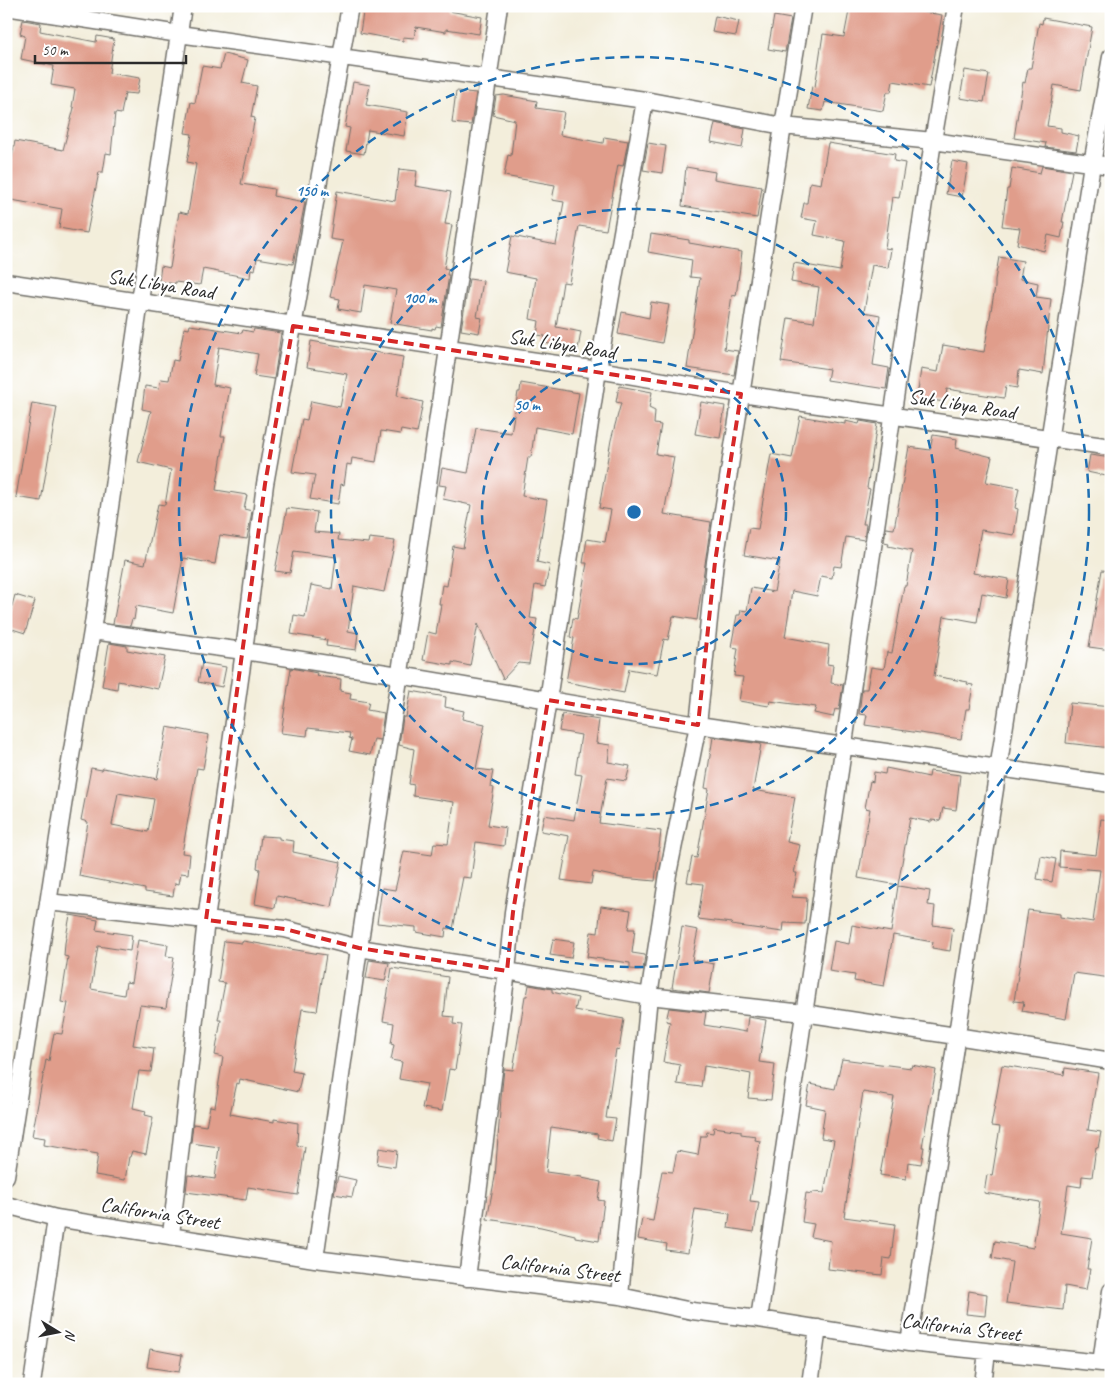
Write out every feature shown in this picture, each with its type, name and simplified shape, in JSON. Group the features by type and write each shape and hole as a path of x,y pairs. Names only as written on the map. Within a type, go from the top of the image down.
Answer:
{"street":[{"path":"6,1176 92,631 183,6"},
{"path":"172,1236 206,920 244,651 265,484 350,6"},
{"path":"315,1259 358,948 499,6"},
{"path":"620,1296 649,996 668,874 698,725 715,562 763,262 782,126 803,6"},
{"path":"760,1319 892,415 933,141 956,6"},
{"path":"7,9 645,100 782,126 933,141 1111,166"},
{"path":"909,1343 1092,164 1111,56"},
{"path":"467,1278 513,912 548,700 598,370 645,100"},
{"name":"Suk Libya Road","path":"6,282 598,370 741,394 1111,447"},
{"path":"92,631 244,651 399,675 698,725 1111,784"},
{"path":"48,902 285,930 358,948 507,971 649,996 804,1013 1111,1061"},
{"name":"California Street","path":"6,1205 56,1218 315,1259 620,1296 692,1311 760,1319 909,1343 1106,1363"},
{"path":"32,1384 56,1218"},
{"path":"1106,1363 1111,1291"},
{"path":"810,1384 818,1328"},
{"path":"983,1384 987,1352"}],"highlighted area":[{"path":"293,326 741,394 715,562 698,725 548,700 513,912 507,971 359,948 285,929 206,920 265,484"}],"building":[{"path":"364,6 450,6 449,11 482,17 479,34 446,29 446,32 416,27 414,38 403,37 403,41 360,33"},
{"path":"850,6 924,6 923,12 942,15 929,87 893,81 891,92 887,92 883,111 825,102 823,111 808,109 812,86 815,87 823,34 844,37"},
{"path":"715,16 739,21 736,36 712,32"},
{"path":"774,16 791,19 785,52 768,49"},
{"path":"1043,18 1092,27 1081,90 1054,85 1047,126 1061,128 1061,132 1079,136 1076,151 1045,147 1046,143 1014,138 1023,82 1025,83 1028,68 1031,68 1039,23 1042,24"},
{"path":"23,20 41,23 40,31 96,42 97,36 114,39 109,73 140,78 137,94 125,93 121,114 115,113 111,154 106,153 103,172 99,172 87,233 59,228 62,209 6,199 15,141 63,150 74,108 72,107 75,89 51,85 54,66 21,59 25,36 20,34"},
{"path":"224,54 248,60 242,83 257,86 251,117 255,118 241,184 274,189 273,196 305,202 293,264 257,258 255,270 251,269 250,278 203,269 200,285 159,281 161,266 170,268 179,212 188,214 196,164 187,162 192,134 185,133 191,102 195,103 202,66 220,69"},
{"path":"965,70 989,74 984,102 960,98"},
{"path":"353,82 370,85 366,105 408,112 404,136 368,130 364,154 346,151 350,128 345,127"},
{"path":"456,91 476,93 471,125 452,123"},
{"path":"504,95 537,101 536,108 564,112 560,135 603,143 604,137 628,141 623,166 618,165 606,230 579,226 569,283 563,282 556,327 581,332 578,349 544,343 545,336 537,335 539,321 530,319 536,278 505,272 512,236 556,245 564,202 552,200 555,185 504,176 508,155 511,156 515,120 493,115 496,96"},
{"path":"715,123 745,129 742,148 711,142"},
{"path":"648,143 666,146 662,173 643,170"},
{"path":"828,143 895,154 894,161 905,163 899,198 892,197 885,248 891,249 888,268 872,265 864,312 880,315 873,365 889,368 886,389 827,380 829,369 781,362 788,318 814,322 819,287 791,282 794,263 840,271 845,241 814,235 817,221 801,218 804,203 807,203 810,182 821,184"},
{"path":"952,161 968,164 962,197 946,194"},
{"path":"1042,166 1072,171 1062,222 1064,222 1061,238 1048,235 1044,251 1017,244 1020,228 1002,226 1012,168 1040,173"},
{"path":"686,167 715,172 714,179 762,187 757,218 682,206"},
{"path":"399,169 417,171 415,186 451,192 445,224 452,225 444,268 448,269 447,275 449,275 441,327 436,326 432,330 390,323 396,290 365,285 361,313 338,309 340,299 330,297 343,241 330,239 337,191 395,201"},
{"path":"651,234 742,252 736,296 732,295 724,349 738,351 734,375 687,368 700,278 690,277 692,260 648,252"},
{"path":"999,257 1023,261 1020,279 1038,283 1036,297 1051,299 1043,374 1019,370 1017,388 1006,386 1004,398 947,389 945,402 917,398 921,369 938,372 943,345 984,352"},
{"path":"469,279 483,281 477,317 482,318 479,333 461,330"},
{"path":"651,302 669,305 662,343 618,334 622,312 649,318"},
{"path":"190,325 242,333 243,330 253,332 254,329 281,333 274,379 254,376 258,354 219,347 213,385 230,388 221,436 225,436 216,490 247,495 244,509 252,511 247,539 220,535 215,564 183,558 173,613 136,606 134,620 132,619 130,626 113,624 125,560 145,564 158,504 165,505 171,470 138,462 151,411 142,409 145,386 159,388 161,379 169,380 173,360 178,361 184,328 189,329"},
{"path":"311,341 403,357 397,396 423,402 417,433 401,430 400,434 381,431 376,462 352,458 351,465 347,464 344,485 341,484 338,504 310,499 315,475 292,472 302,419 307,420 311,401 340,407 347,374 307,367"},
{"path":"521,383 579,393 572,434 535,427 531,457 528,457 522,496 547,500 537,562 550,565 545,587 535,585 530,618 537,619 529,664 518,663 503,679 478,624 470,666 452,662 452,665 423,660 428,632 436,634 442,585 447,586 453,546 463,548 471,505 443,499 446,486 439,485 442,468 468,473 476,428 511,433"},
{"path":"619,386 652,392 649,408 655,411 654,424 661,425 656,454 674,457 664,514 711,522 697,620 673,616 668,640 664,639 657,674 629,669 624,693 566,682 574,638 570,637 573,618 577,619 587,563 583,563 587,539 605,542 611,510 599,508 611,440 621,403 616,402"},
{"path":"701,402 725,406 720,438 695,434"},
{"path":"32,403 57,407 41,501 16,497"},
{"path":"800,416 845,424 845,421 859,424 860,421 877,424 867,488 870,489 863,524 866,524 864,540 846,537 841,567 834,566 832,578 821,576 817,596 792,591 785,637 829,645 827,664 833,665 831,683 843,685 839,710 835,709 833,717 814,713 816,707 770,701 769,706 739,701 743,677 734,676 738,648 731,647 737,615 740,615 741,610 747,611 751,588 774,592 780,561 744,555 749,528 758,529 771,454 792,458"},
{"path":"933,435 957,439 956,448 992,457 986,482 1019,488 1015,508 1018,509 1014,535 981,530 973,573 1009,579 1006,598 982,593 977,622 944,616 934,676 968,682 967,684 973,685 969,709 966,709 961,739 865,725 867,715 859,714 862,689 867,689 871,667 884,669 887,652 892,653 912,551 888,546 889,544 884,543 886,528 894,529 909,447 930,450"},
{"path":"1090,455 1111,458 1111,477 1087,472"},
{"path":"287,508 317,512 314,532 339,534 338,540 368,543 369,538 395,541 384,592 354,586 348,631 358,633 356,650 326,646 327,640 291,634 294,615 305,617 311,585 332,589 336,557 294,551 290,573 275,571"},
{"path":"1102,570 1111,571 1111,650 1089,647"},
{"path":"15,595 35,601 25,633 6,627"},
{"path":"109,643 127,646 127,650 165,657 158,689 118,681 117,689 102,686"},
{"path":"202,663 226,667 222,687 198,682"},
{"path":"291,668 317,673 316,676 341,679 340,691 351,693 350,699 369,702 367,710 384,713 380,740 374,739 370,755 349,751 352,739 349,738 350,733 308,728 307,736 281,733"},
{"path":"411,691 446,697 445,707 464,711 462,719 485,724 476,769 493,771 490,787 494,788 488,825 506,828 504,846 476,842 471,878 463,877 453,929 446,928 445,937 416,932 416,927 377,923 382,888 395,890 404,851 432,855 434,843 448,844 454,802 413,796 414,785 409,784 414,749 399,745 403,717 406,717"},
{"path":"1070,703 1111,707 1111,748 1066,743"},
{"path":"562,714 599,720 596,743 610,745 608,762 630,766 626,781 607,778 599,823 661,831 655,881 622,878 593,872 591,884 561,880 569,836 541,831 544,815 574,820 582,775 575,774 581,735 559,731"},
{"path":"167,727 209,735 203,769 197,768 182,853 190,854 188,874 181,873 179,884 175,883 173,896 145,892 145,889 79,876 88,822 81,820 91,768 102,770 103,768 157,779","holes":["118,793 154,799 148,832 112,825"]},
{"path":"713,737 761,744 753,790 795,797 787,842 800,845 794,873 797,873 792,897 807,898 805,924 784,923 783,932 698,919 703,884 687,882 692,857 697,858 709,789 705,788"},
{"path":"886,768 929,777 930,771 960,775 956,810 943,808 940,821 931,820 931,822 910,818 898,885 858,878 870,809 865,808 870,781 873,782 874,772 885,774"},
{"path":"1101,819 1111,820 1111,978 1074,973 1066,1019 1022,1011 1024,1002 1014,1001 1028,910 1060,914 1060,917 1093,922 1100,870 1059,867 1060,851 1096,855"},
{"path":"261,836 279,837 279,839 294,841 293,852 341,862 332,907 277,896 275,908 255,904 260,869 257,868"},
{"path":"1041,856 1056,859 1052,882 1037,879"},
{"path":"898,886 930,891 928,905 935,906 933,925 953,928 950,951 932,948 933,942 893,935 884,986 854,981 855,975 829,971 834,941 849,944 852,925 891,932"},
{"path":"601,906 631,910 628,929 635,929 632,953 645,955 643,970 630,969 630,963 587,957 591,932 598,933"},
{"path":"70,915 98,920 96,930 132,935 130,951 98,946 91,989 124,995 126,982 131,983 138,940 168,945 166,956 174,957 166,1008 140,1005 133,1045 154,1048 151,1072 139,1071 133,1108 146,1111 145,1115 153,1117 146,1154 132,1151 129,1157 125,1180 95,1175 98,1154 44,1145 45,1138 32,1136 46,1060 49,1061 54,1033 62,1034 68,1003 61,1002 68,957 64,956"},
{"path":"682,927 698,930 692,960 714,964 709,993 672,988"},
{"path":"553,939 574,942 571,958 550,955"},
{"path":"224,941 242,943 243,941 326,955 317,1011 302,1009 292,1071 302,1073 298,1092 240,1079 239,1084 237,1083 230,1114 274,1122 274,1119 298,1123 297,1145 305,1147 298,1195 248,1187 246,1200 186,1192 188,1175 215,1179 219,1147 191,1143 193,1124 206,1126 210,1106 215,1107 223,1057 215,1055 221,1020 218,1020 225,983 218,982"},
{"path":"369,960 389,963 385,981 366,978"},
{"path":"392,968 448,977 444,1016 454,1017 453,1024 462,1025 455,1070 449,1069 442,1111 422,1108 427,1084 399,1079 402,1062 391,1060 394,1045 391,1044 394,1023 383,1021"},
{"path":"529,985 552,989 552,992 578,998 575,1010 624,1019 619,1050 616,1049 606,1118 616,1119 612,1141 597,1138 598,1134 551,1127 546,1172 582,1177 601,1182 598,1200 604,1201 599,1241 575,1237 575,1235 541,1227 487,1219 495,1177 504,1069 513,1070 525,996 527,996"},
{"path":"669,1008 706,1012 704,1025 746,1032 748,1017 766,1020 759,1062 775,1064 771,1100 748,1098 751,1074 735,1071 704,1066 701,1087 677,1084 680,1065 663,1062 670,1022 666,1021"},
{"path":"842,1059 911,1068 912,1065 936,1070 922,1147 924,1147 921,1164 908,1162 906,1179 880,1175 894,1097 863,1092 844,1217 895,1224 891,1259 884,1258 882,1275 828,1269 831,1241 811,1237 814,1224 802,1222 806,1193 824,1193 834,1140 821,1138 825,1109 806,1105 810,1084 835,1089"},
{"path":"1002,1065 1064,1075 1065,1068 1098,1073 1088,1130 1101,1132 1098,1148 1096,1147 1092,1177 1082,1176 1081,1187 1068,1185 1061,1233 1092,1238 1087,1269 1090,1269 1086,1290 1065,1286 1063,1310 1006,1303 1012,1262 992,1258 995,1241 1033,1248 1040,1202 984,1193 987,1175 992,1176 1000,1127 991,1126"},
{"path":"714,1127 741,1131 741,1134 756,1136 755,1140 760,1141 750,1201 759,1202 754,1232 728,1228 730,1214 695,1209 688,1253 666,1250 667,1244 638,1239 642,1219 653,1221 662,1171 673,1172 677,1151 698,1155 701,1136 706,1136 707,1132 713,1133"},
{"path":"379,1148 397,1151 395,1167 377,1164"},
{"path":"338,1176 356,1180 352,1197 334,1194"},
{"path":"969,1291 987,1294 985,1316 966,1314"},
{"path":"150,1349 182,1355 179,1372 147,1367"}]}
